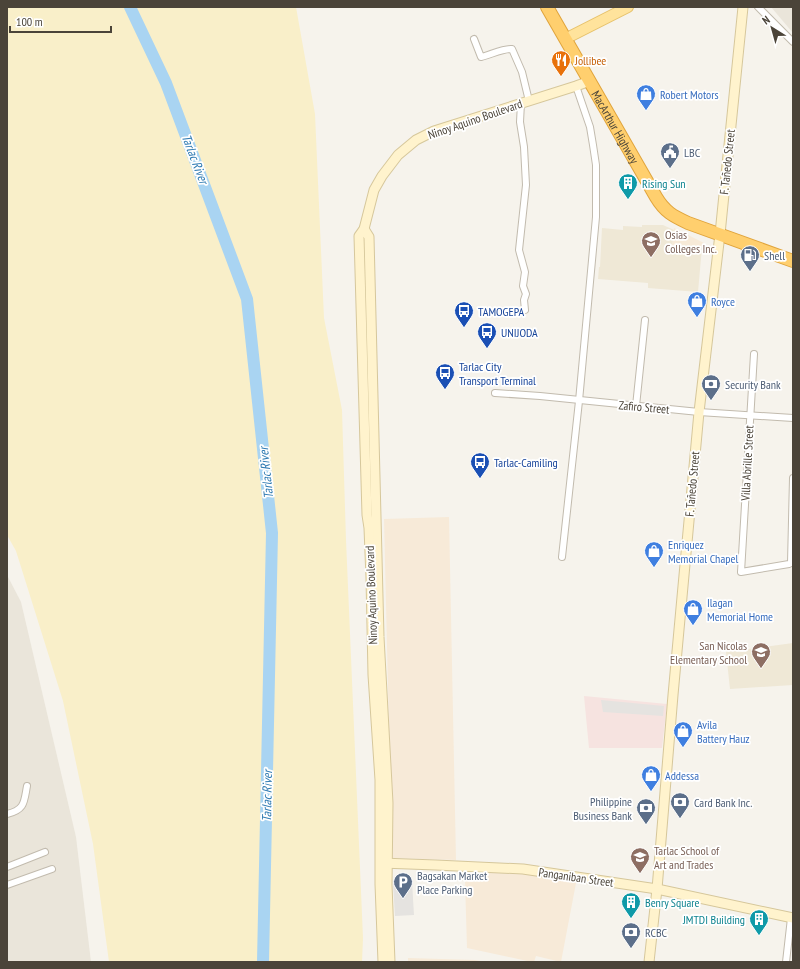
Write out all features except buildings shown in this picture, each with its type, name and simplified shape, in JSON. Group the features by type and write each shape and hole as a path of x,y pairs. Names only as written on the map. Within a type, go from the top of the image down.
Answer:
{"highway":[{"name":"MacArthur Highway","path":"547,7 662,207 673,216 688,223 793,261"}],"main road":[{"path":"565,39 628,7"},
{"name":"F. Tañedo Street","path":"649,962 657,889 699,412 720,234 743,7"},
{"name":"Ninoy Aquino Boulevard","path":"390,962 380,780 372,675 369,528 364,447 359,236 364,229 374,190 382,176 398,155 416,140 434,131 590,81"},
{"name":"Ninoy Aquino Boulevard","path":"383,962 384,863"},
{"name":"Panganiban Street","path":"384,863 523,869 657,889 792,918"}],"street":[{"path":"758,7 793,42"},
{"path":"474,39 482,58 506,49 512,49 522,72 525,102 520,122 524,147 526,185 519,250 525,272 523,286 526,294 524,300 526,310"},
{"path":"562,557 579,400 596,217 596,164 590,127 576,86"},
{"path":"636,406 645,320"},
{"name":"Villa Abrille Street","path":"754,354 741,572 791,563 793,478"},
{"name":"Zafiro Street","path":"495,393 699,412 793,418"},
{"path":"7,814 18,810 22,806 26,786"},
{"path":"7,867 45,852"},
{"path":"7,885 52,869"},
{"path":"786,962 792,918"}],"shaded area":[{"path":"771,7 793,7 793,33"},
{"name":"Osias Colleges Inc.","path":"642,225 663,225 674,230 672,248 680,248 683,245 702,247 698,292 648,288 648,283 598,279 602,228 623,230 623,226 642,227"},
{"path":"674,228 704,243 702,247 683,245 680,249 672,248"},
{"path":"449,517 456,860 392,858 384,519"},
{"path":"7,575 21,602 76,837 91,962 7,962"},
{"name":"San Nicolas Elementary School","path":"793,643 793,685 730,689 726,652"},
{"path":"584,696 667,704 662,748 589,748"},
{"path":"601,700 664,706 663,716 603,712"},
{"path":"478,872 534,874 576,883 561,962 536,956 534,962 532,962 467,948 465,881 477,881"},
{"name":"Bagsakan Market Place Parking","path":"412,882 414,915 395,916 393,884"},
{"path":"408,958 475,960 487,962 408,962"}],"sand":[{"path":"7,7 296,7 315,114 324,318 342,410 363,938 362,962 109,962 93,844 63,701 16,551 7,535"}],"waterway":[{"name":"Tarlac River","path":"130,7 166,83 247,299 272,533 263,962"}],"place":[{"name":"Jollibee","path":"561,77"},
{"name":"Robert Motors","path":"646,111"},
{"name":"LBC","path":"670,169"},
{"name":"Rising Sun","path":"628,200"},
{"name":"Osias Colleges Inc.","path":"651,258"},
{"name":"Shell","path":"750,272"},
{"name":"Royce","path":"697,318"},
{"name":"TAMOGEPA","path":"464,328"},
{"name":"UNIJODA","path":"487,349"},
{"name":"Tarlac City Transport Terminal","path":"445,390"},
{"name":"Security Bank","path":"711,401"},
{"name":"Tarlac-Camiling","path":"480,479"},
{"name":"Enriquez Memorial Chapel","path":"654,568"},
{"name":"Ilagan Memorial Home","path":"693,626"},
{"name":"San Nicolas Elementary School","path":"761,669"},
{"name":"Avila Battery Hauz","path":"683,748"},
{"name":"Addessa","path":"651,792"},
{"name":"Card Bank Inc.","path":"680,819"},
{"name":"Philippine Business Bank","path":"646,825"},
{"name":"Tarlac School of Art and Trades","path":"640,874"},
{"name":"Bagsakan Market Place Parking","path":"403,899"},
{"name":"Benry Square","path":"631,919"},
{"name":"JMTDI Building","path":"759,936"},
{"name":"RCBC","path":"631,949"}]}
